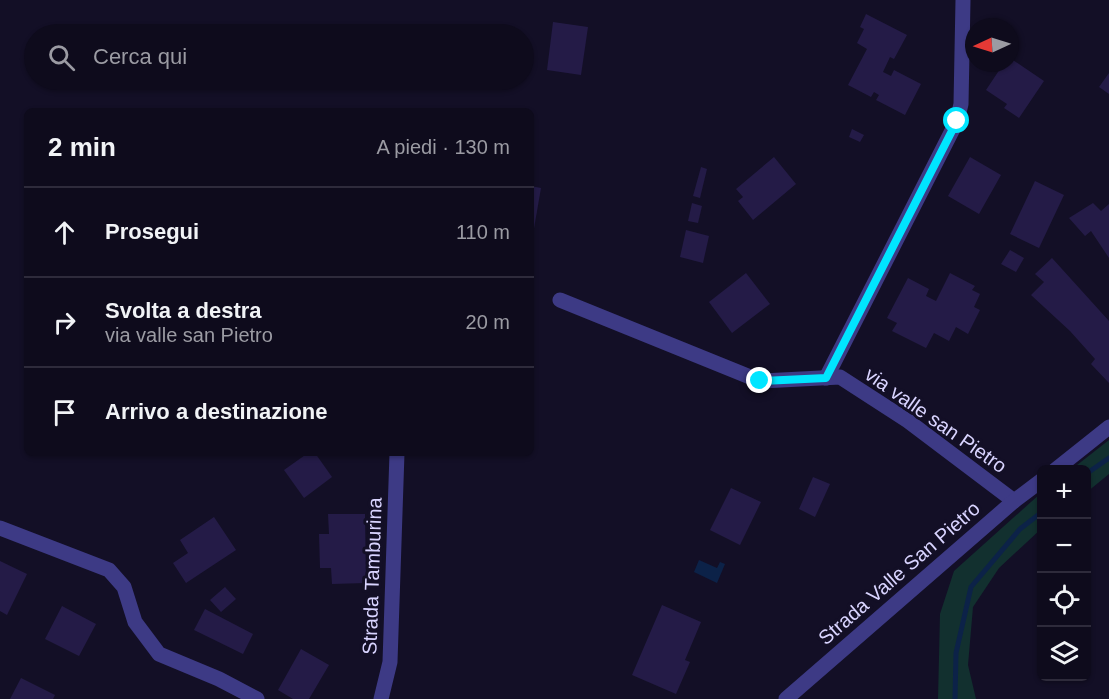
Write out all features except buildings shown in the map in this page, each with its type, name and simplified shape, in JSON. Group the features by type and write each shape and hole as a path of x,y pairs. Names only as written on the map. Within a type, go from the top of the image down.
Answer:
{"street":[{"path":"826,378 957,121 961,104 963,0"},
{"name":"via valle san Pietro","path":"560,300 760,381 840,377 908,421 1014,501"},
{"path":"1060,465 1109,427"},
{"name":"Strada Tamburina","path":"381,699 390,662 397,456"},
{"name":"Strada Valle San Pietro","path":"786,699 1037,483"},
{"path":"0,528 109,570 124,587 135,622 159,654 219,679 257,699"}],"green space":[{"path":"1109,440 1109,474 1091,489 1091,465 1077,465"},
{"path":"1037,497 1037,533 999,568 973,607 968,665 976,699 938,699 940,614 954,571"}],"water":[{"path":"699,560 717,568 720,562 725,564 717,583 694,572"}],"waterway":[{"path":"1091,471 1109,458"},
{"path":"955,699 956,653 971,587 1020,529 1037,516"}],"route":[{"path":"760,381 826,378 957,121"}]}
